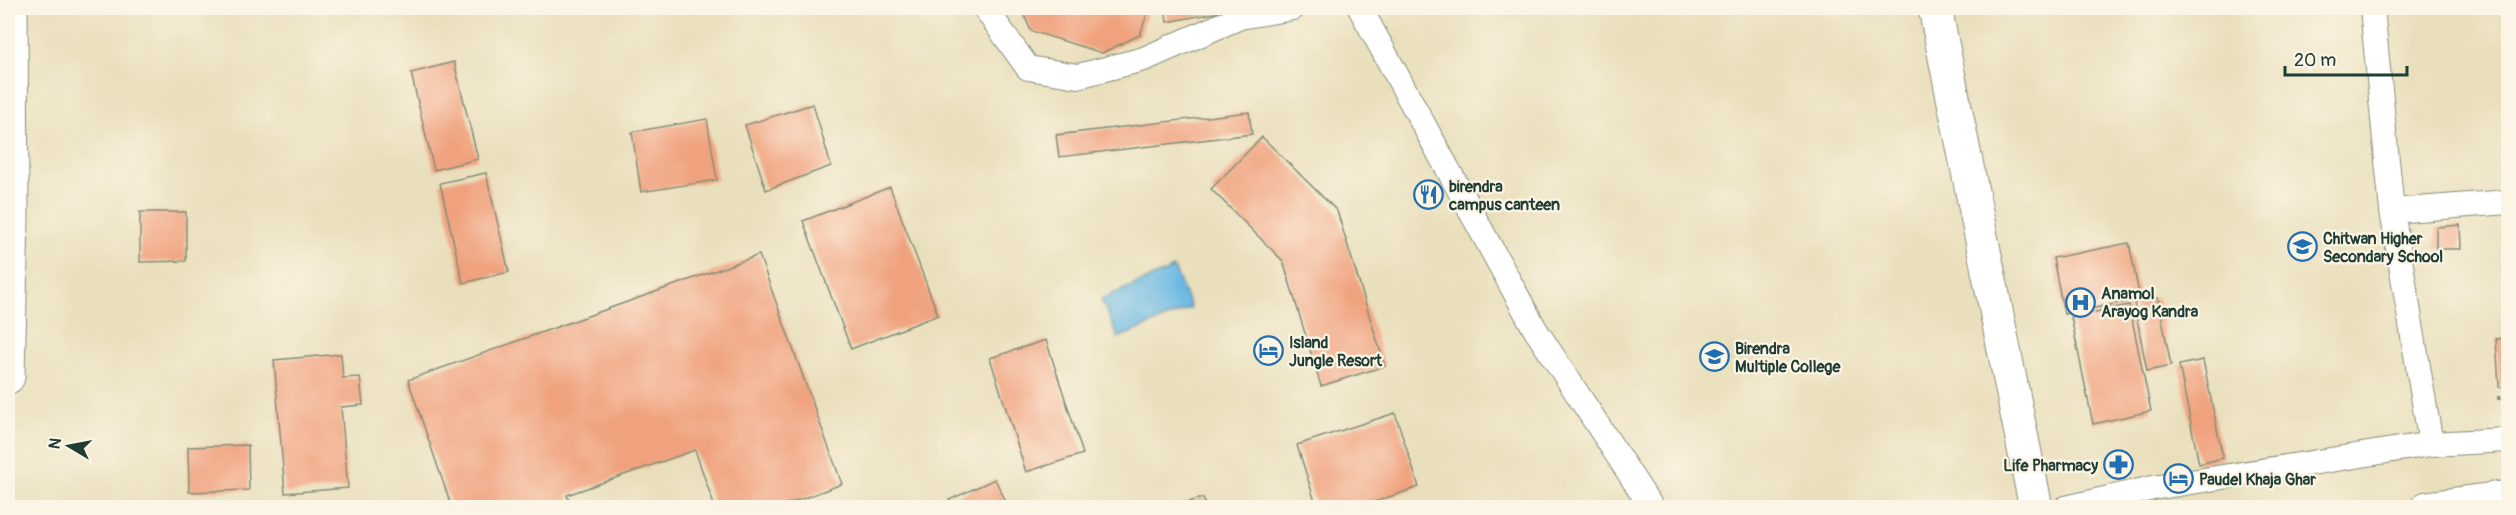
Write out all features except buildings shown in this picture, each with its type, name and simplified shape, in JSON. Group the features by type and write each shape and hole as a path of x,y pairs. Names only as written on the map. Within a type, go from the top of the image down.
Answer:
{"main road":[{"path":"8,376 12,219 12,8"},
{"path":"1935,8 2036,507"},
{"path":"2427,507 2508,497"}],"lane":[{"path":"985,8 1028,68 1078,76 1144,59 1240,17 1293,8"},
{"path":"1360,8 1535,329 1652,507"},
{"path":"2372,8 2392,211 2431,444"},
{"path":"2392,211 2508,202"},
{"path":"2066,507 2153,488 2431,444 2508,440"}],"path":[{"path":"2497,398 2508,398"}],"water":[{"path":"1174,268 1191,308 1118,338 1101,299"}],"place":[{"name":"birendra campus canteen","path":"1428,195"},
{"name":"Chitwan Higher Secondary School","path":"2302,247"},
{"name":"Anamol Arayog Kandra","path":"2080,302"},
{"name":"Island Jungle Resort","path":"1268,351"},
{"name":"Birendra Multiple College","path":"1714,357"},
{"name":"Life Pharmacy","path":"2119,465"},
{"name":"Paudel Khaja Ghar","path":"2178,479"}]}
